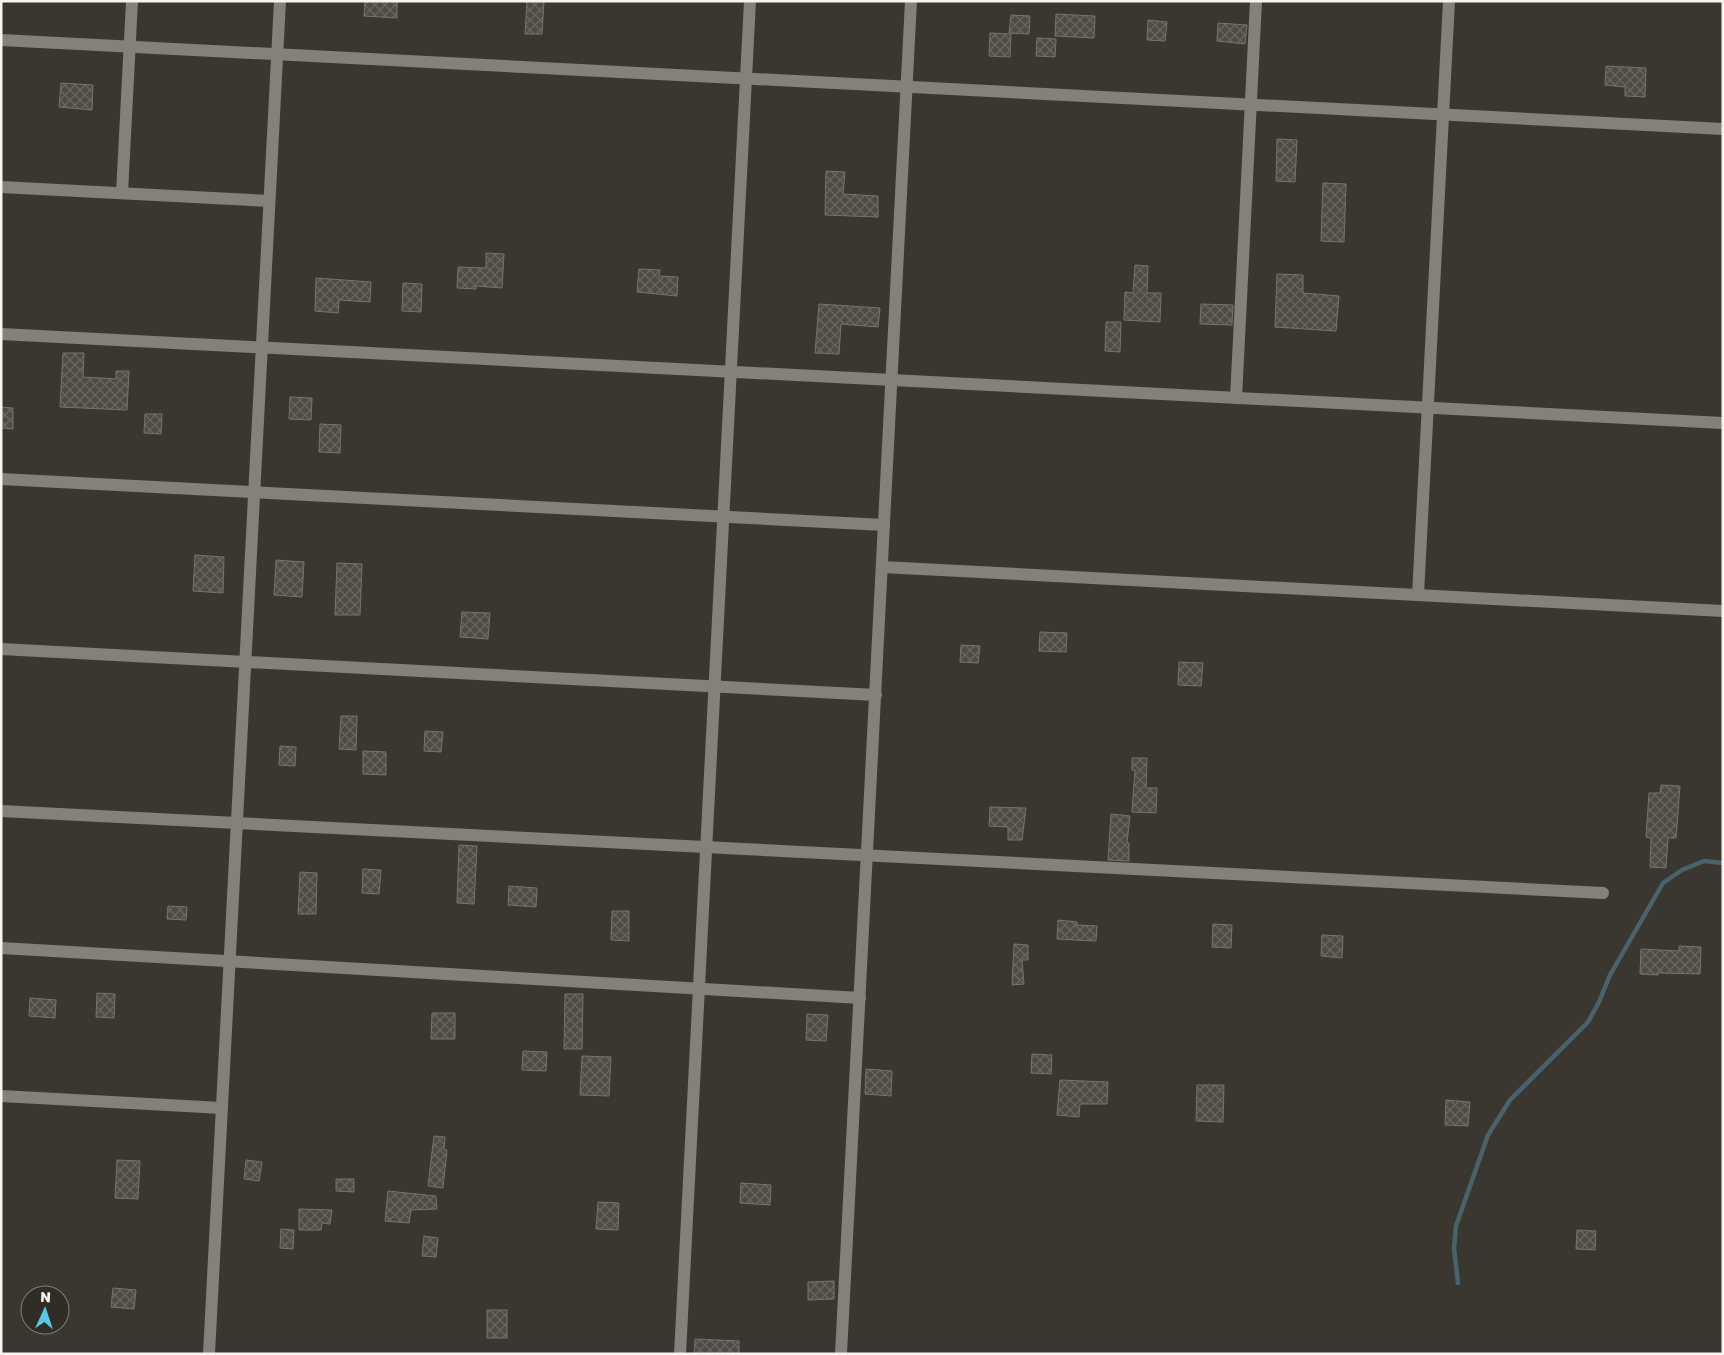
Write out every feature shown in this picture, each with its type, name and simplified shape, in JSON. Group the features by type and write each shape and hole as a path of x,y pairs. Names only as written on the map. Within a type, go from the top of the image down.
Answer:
{"street":[{"path":"122,193 132,1"},
{"path":"209,1354 280,1"},
{"path":"680,1354 750,1"},
{"path":"842,1354 912,1"},
{"path":"1236,398 1256,1"},
{"path":"1418,595 1449,1"},
{"path":"1,40 1723,129"},
{"path":"1,187 269,201"},
{"path":"1,334 1723,423"},
{"path":"1,479 884,525"},
{"path":"882,567 1723,611"},
{"path":"1,650 876,695"},
{"path":"1,811 1603,894"},
{"path":"1,948 860,998"},
{"path":"1,1096 222,1108"}],"building":[{"path":"365,1 397,1 397,18 364,16"},
{"path":"527,1 544,1 542,34 525,34"},
{"path":"1056,14 1095,16 1094,38 1055,36"},
{"path":"1011,15 1030,16 1029,34 1009,33"},
{"path":"1148,20 1167,22 1165,41 1147,40"},
{"path":"1218,23 1247,25 1245,44 1217,41"},
{"path":"990,33 1011,34 1010,57 989,56"},
{"path":"1037,38 1056,39 1055,57 1036,56"},
{"path":"1606,66 1646,68 1645,97 1625,96 1625,87 1605,85"},
{"path":"61,83 93,85 92,110 59,107"},
{"path":"1277,139 1297,140 1295,182 1276,181"},
{"path":"826,171 845,172 843,194 878,196 878,217 825,215"},
{"path":"1323,183 1346,184 1344,242 1321,241"},
{"path":"486,253 504,254 502,288 476,286 476,289 457,288 458,267 486,268"},
{"path":"1135,265 1148,266 1147,293 1161,293 1160,322 1124,320 1125,292 1133,293"},
{"path":"639,269 660,270 659,276 678,277 677,296 637,292"},
{"path":"1277,274 1303,275 1303,293 1339,296 1336,331 1275,327"},
{"path":"316,278 371,282 370,302 339,300 338,313 315,311"},
{"path":"403,283 422,284 421,312 402,311"},
{"path":"819,304 880,308 878,327 841,324 839,354 815,353"},
{"path":"1201,304 1233,305 1232,325 1200,324"},
{"path":"1106,322 1121,322 1120,352 1105,351"},
{"path":"63,353 84,353 83,377 116,379 116,371 129,371 127,410 60,407"},
{"path":"290,397 312,398 311,420 289,419"},
{"path":"1,407 13,408 13,429 1,428"},
{"path":"145,414 162,414 161,434 144,433"},
{"path":"320,424 341,425 340,453 319,452"},
{"path":"195,555 224,557 223,593 193,591"},
{"path":"276,560 304,562 302,597 274,595"},
{"path":"337,563 362,564 360,615 335,615"},
{"path":"462,612 490,613 488,639 460,637"},
{"path":"1040,632 1067,633 1066,652 1039,651"},
{"path":"961,645 980,646 978,663 960,662"},
{"path":"1179,662 1203,663 1201,686 1178,685"},
{"path":"341,716 357,716 356,750 339,749"},
{"path":"425,731 443,732 441,752 424,751"},
{"path":"280,746 296,747 295,766 279,765"},
{"path":"363,751 386,752 386,775 363,774"},
{"path":"1132,758 1147,758 1146,788 1157,788 1156,813 1132,812 1135,770 1132,770"},
{"path":"1661,785 1680,786 1676,838 1668,838 1666,868 1650,867 1651,838 1646,837 1649,793 1660,793"},
{"path":"990,807 1026,808 1022,840 1008,840 1008,827 989,826"},
{"path":"1111,814 1130,816 1127,843 1129,843 1129,861 1108,860"},
{"path":"459,845 477,846 474,904 457,903"},
{"path":"363,869 381,870 379,894 362,893"},
{"path":"300,872 317,873 316,914 298,914"},
{"path":"509,886 537,888 536,907 508,905"},
{"path":"168,906 187,907 186,920 167,919"},
{"path":"612,911 629,911 629,941 611,940"},
{"path":"1058,920 1077,922 1077,925 1097,926 1096,941 1057,939"},
{"path":"1213,924 1232,925 1231,948 1212,947"},
{"path":"1322,935 1343,936 1342,958 1321,956"},
{"path":"1014,944 1028,945 1028,960 1022,960 1024,984 1012,985"},
{"path":"1679,946 1701,947 1700,974 1640,974 1641,949 1679,951"},
{"path":"97,993 115,994 114,1018 96,1017"},
{"path":"565,994 583,994 582,1049 564,1049"},
{"path":"30,998 56,1000 55,1018 29,1016"},
{"path":"432,1013 455,1013 455,1039 431,1039"},
{"path":"807,1014 828,1015 826,1041 806,1040"},
{"path":"523,1051 547,1052 546,1071 522,1070"},
{"path":"1032,1054 1052,1055 1051,1074 1031,1073"},
{"path":"582,1056 611,1057 609,1096 580,1095"},
{"path":"866,1069 892,1071 891,1096 865,1094"},
{"path":"1060,1080 1108,1082 1107,1104 1080,1104 1079,1117 1057,1115"},
{"path":"1197,1085 1224,1085 1223,1122 1196,1121"},
{"path":"1446,1100 1470,1102 1468,1126 1445,1125"},
{"path":"434,1136 445,1137 444,1150 447,1150 443,1188 428,1186"},
{"path":"117,1160 140,1161 138,1199 115,1198"},
{"path":"246,1160 262,1162 259,1181 244,1179"},
{"path":"336,1179 354,1179 354,1192 336,1191"},
{"path":"741,1183 771,1185 770,1205 740,1203"},
{"path":"388,1191 436,1196 437,1209 411,1210 409,1223 385,1221"},
{"path":"598,1202 619,1203 618,1230 596,1229"},
{"path":"299,1209 332,1210 330,1224 322,1223 321,1230 299,1230"},
{"path":"281,1229 294,1230 293,1249 280,1248"},
{"path":"1577,1230 1596,1231 1595,1250 1576,1249"},
{"path":"424,1236 438,1238 436,1257 422,1256"},
{"path":"834,1281 834,1299 808,1300 808,1282"},
{"path":"113,1288 136,1290 134,1309 111,1307"},
{"path":"487,1310 507,1310 507,1338 487,1338"},
{"path":"695,1339 739,1341 739,1354 694,1354"}],"waterway":[{"path":"1458,1283 1454,1248 1456,1226 1488,1135 1510,1100 1588,1022 1610,975 1663,883 1682,870 1704,861 1723,863"}]}
